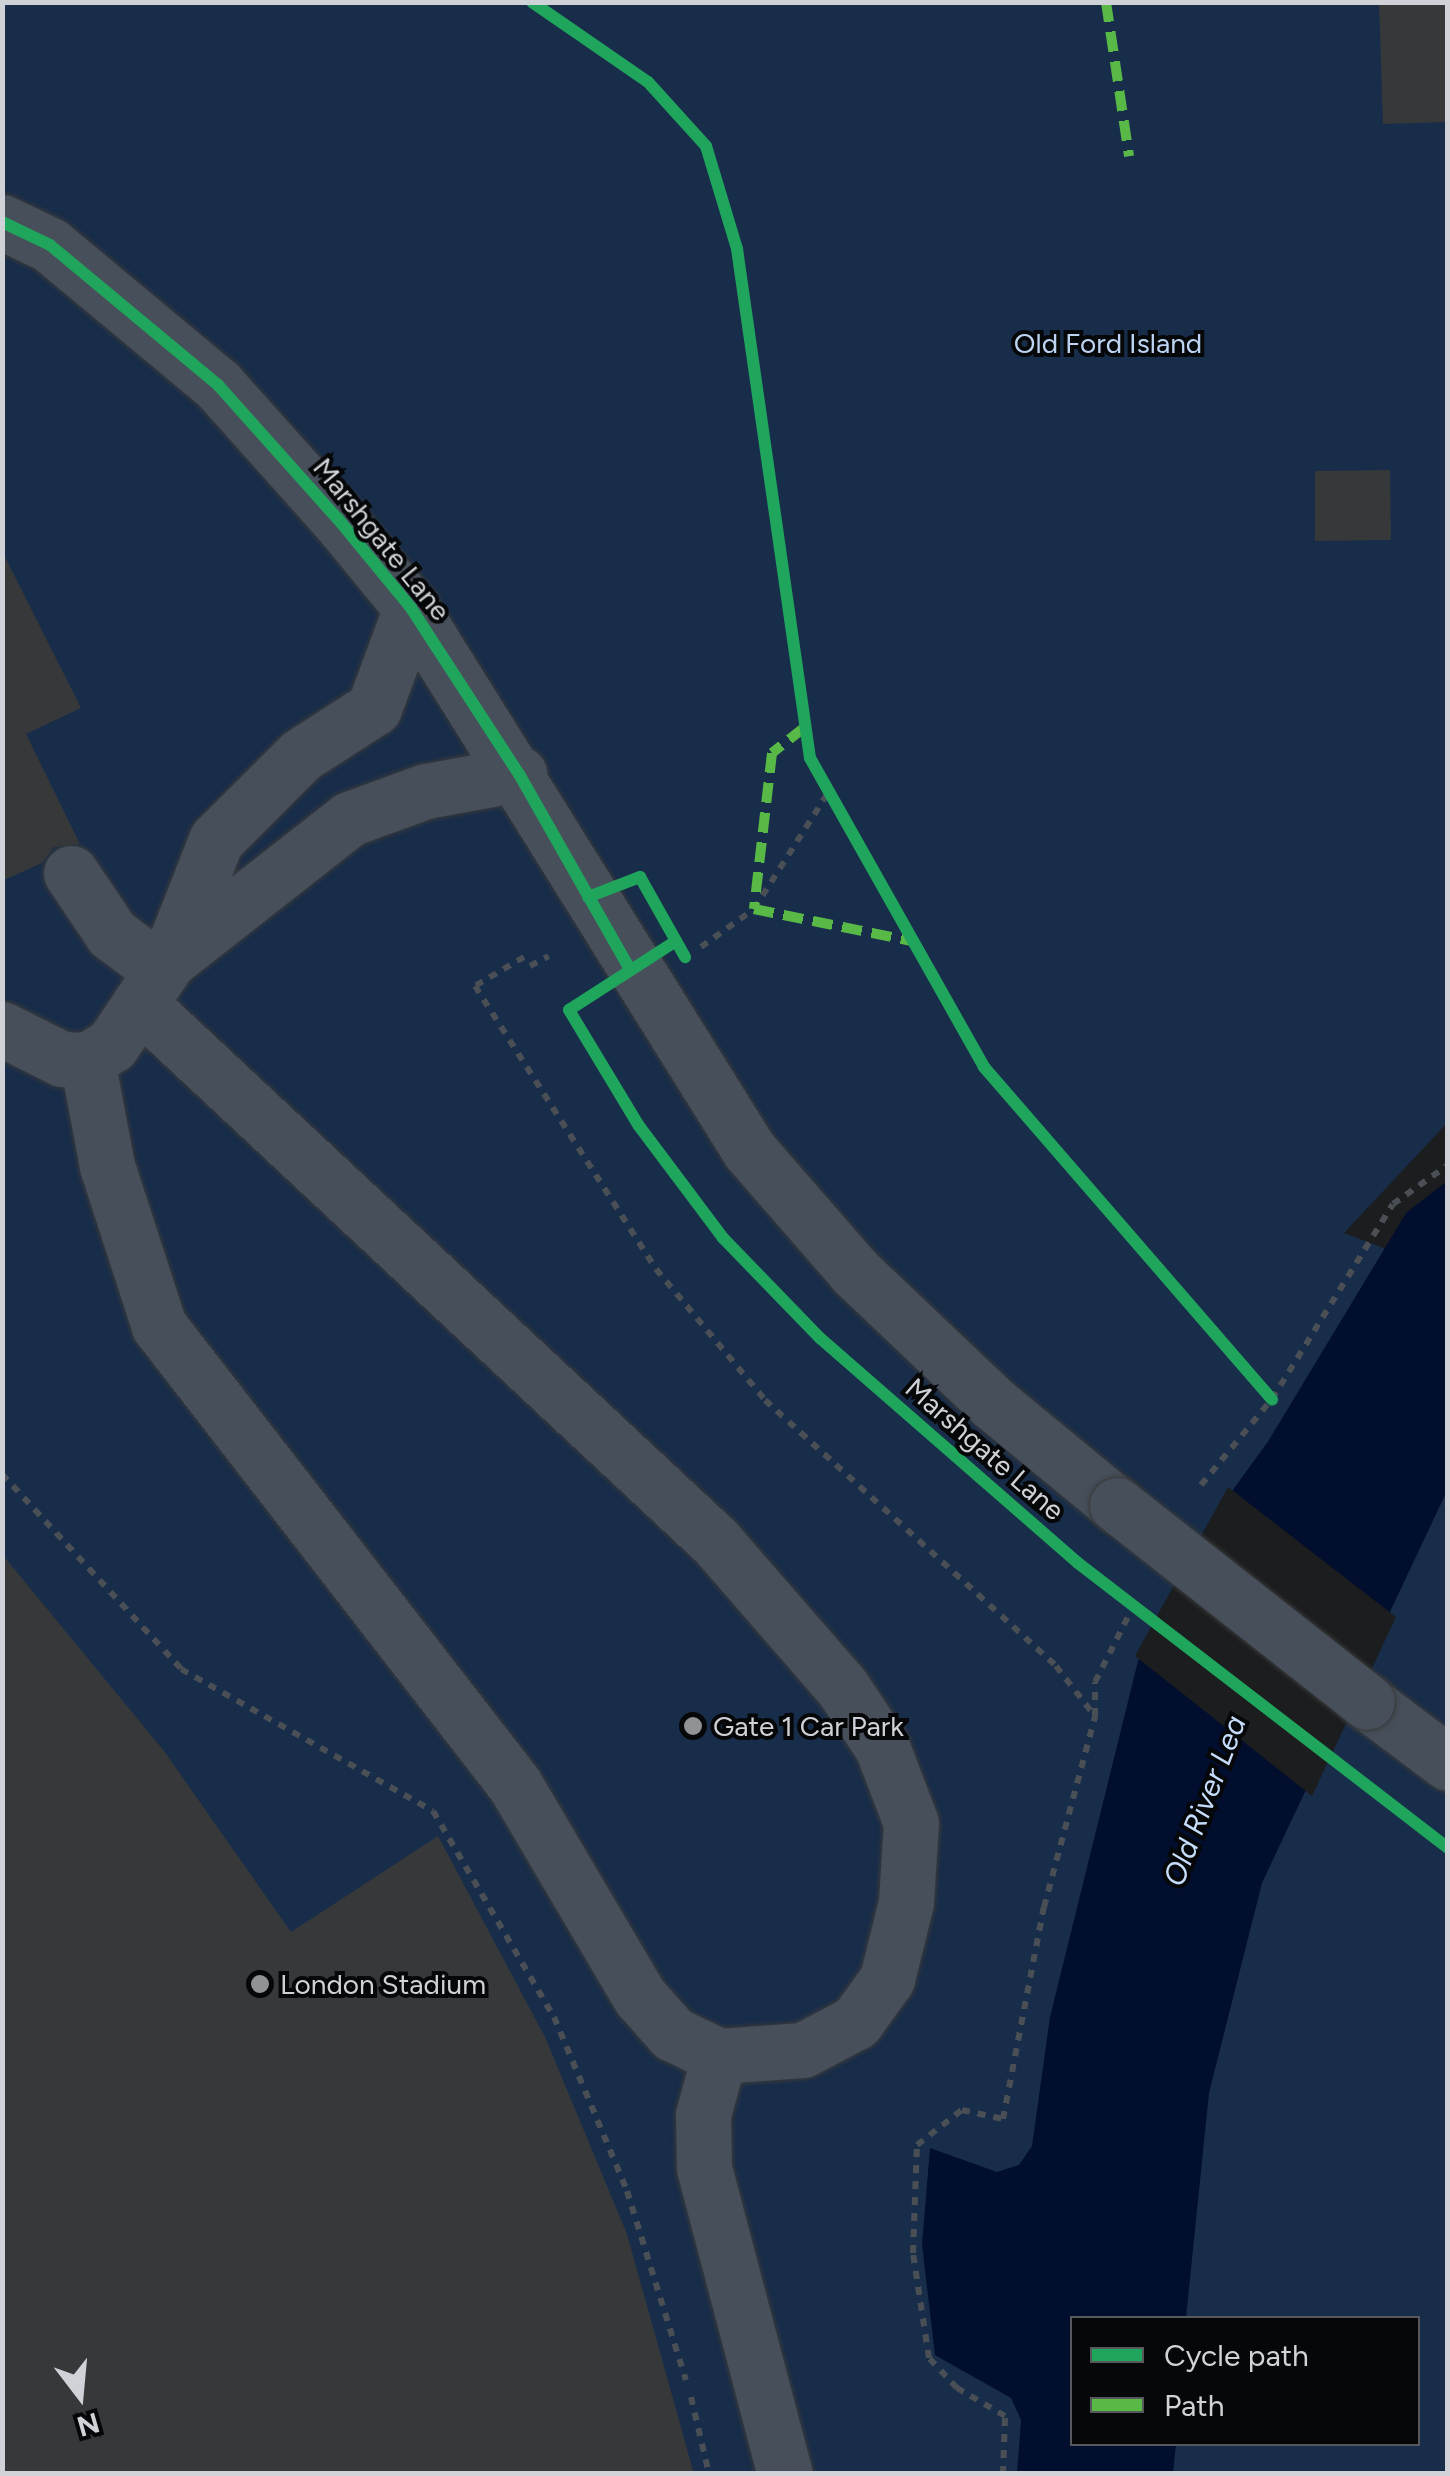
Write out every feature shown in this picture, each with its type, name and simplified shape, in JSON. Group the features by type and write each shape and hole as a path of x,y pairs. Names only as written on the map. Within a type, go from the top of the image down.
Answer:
{"street":[{"name":"Marshgate Lane","path":"2,222 50,245 218,385 411,608 519,774 630,969 749,1150 856,1272 994,1404 1448,1764"},
{"path":"2,1029 62,1059 87,1060 112,1045 157,978 216,840 301,755 374,708 411,608"},
{"path":"157,978 349,819 426,791 519,774"},
{"path":"71,873 112,934 715,1541 833,1676 882,1747 912,1822 906,1902 887,1978 856,2022 803,2050 719,2056 673,2034 640,1997 515,1784 159,1326 106,1166 87,1060"},
{"path":"719,2056 703,2116 704,2168 785,2474"}],"path":[{"path":"819,776 837,809"},
{"path":"630,969 676,941 686,957 754,909 828,792"},
{"path":"524,958 475,986 656,1269 765,1400 1056,1666 1095,1716"},
{"path":"1197,1490 1272,1400 1393,1204 1448,1165"},
{"path":"1259,1385 1272,1400"},
{"path":"2,1474 181,1669 433,1811 554,2017 627,2191 709,2474"},
{"path":"1003,2474 1004,2416 957,2388 929,2358 913,2253 917,2144 962,2110 1004,2118 1044,1907 1095,1716 1095,1682 1140,1593"},
{"path":"1124,1598 1155,1621"}],"green space":[{"name":"Old Ford Island","path":"3,3 1447,3 1447,1123 1344,1233 1447,1272 1447,2473 3,2474"}],"water":[{"name":"Old River Lea","path":"1447,1181 1447,1491 1262,1883 1209,2093 1186,2316 1070,2316 1070,2446 1176,2446 1173,2473 1017,2473 1021,2420 1011,2398 935,2355 922,2245 930,2148 997,2172 1019,2165 1032,2146 1050,2017 1138,1661 1209,1523 1269,1440 1406,1213"}],"pier":[{"path":"1228,1487 1396,1617 1312,1796 1135,1656"}],"building":[{"path":"1379,2 1448,2 1448,122 1383,124"},
{"path":"1390,470 1391,540 1315,541 1315,471"},
{"path":"2,551 81,708 26,734 80,844 54,847 42,863 2,881"},
{"name":"London Stadium","path":"2,1554 164,1751 291,1932 438,1836 545,2037 627,2234 694,2474 2,2474"}],"tunnel":[{"path":"2,1674 72,1751 260,2009 353,2190 449,2474"}],"marked path":[{"path":"1106,2 1129,156"},
{"path":"805,727 772,753 754,909 911,941"}],"cycle path":[{"path":"532,2 648,82 706,146 737,249 810,758 984,1067 1272,1399"},
{"path":"2,222 50,245 218,385 338,519 411,608 519,774 630,969"},
{"path":"588,897 640,877 685,957"},
{"path":"676,941 569,1010 639,1126 723,1238 820,1338 1078,1563 1448,1848"}],"place":[{"name":"Gate 1 Car Park","path":"693,1726"},
{"name":"London Stadium","path":"260,1984"}]}
